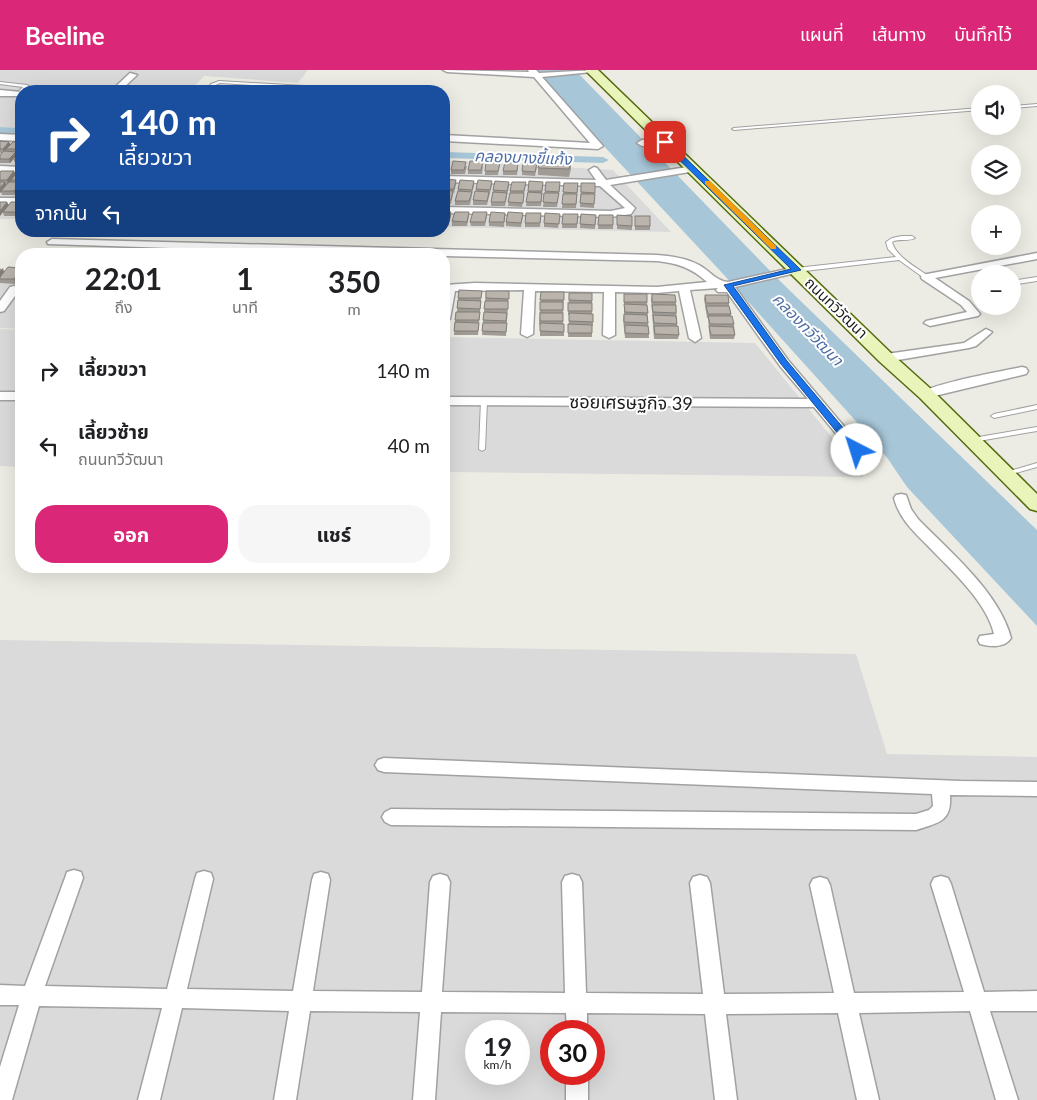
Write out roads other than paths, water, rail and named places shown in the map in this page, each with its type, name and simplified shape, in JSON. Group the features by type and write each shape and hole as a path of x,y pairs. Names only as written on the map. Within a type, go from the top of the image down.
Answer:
{"main road":[{"name":"ถนนทวีวัฒนา","path":"592,70 886,358 926,394 970,441 1037,505"}],"street":[{"path":"447,70 536,74 574,73 592,70"},
{"path":"122,85 134,74"},
{"path":"450,138 598,146 536,74"},
{"path":"0,93 15,93"},
{"path":"0,137 15,138"},
{"path":"642,143 665,142"},
{"path":"0,169 15,170"},
{"path":"450,179 603,183 693,169"},
{"path":"450,210 611,214 627,212 630,208 603,183 594,170"},
{"path":"0,200 15,201"},
{"path":"52,242 260,248"},
{"path":"450,252 663,258 678,260 699,268 727,284 784,362 857,450"},
{"path":"926,277 1037,256"},
{"path":"727,284 796,270"},
{"path":"926,277 965,303 974,314 930,323"},
{"path":"450,287 610,290 684,289 696,292 724,290 727,284"},
{"path":"0,288 15,289"},
{"path":"527,334 530,288"},
{"path":"684,289 695,338"},
{"path":"609,335 610,290"},
{"path":"0,308 15,292"},
{"path":"886,358 965,346 972,344 986,332"},
{"path":"926,394 1022,371"},
{"path":"0,396 15,396"},
{"name":"ซอยเศรษฐกิจ 39","path":"450,401 818,403"},
{"path":"901,498 906,513 991,608 1000,623 1003,638 999,640 986,640"},
{"path":"384,764 941,787 1037,789"},
{"path":"390,817 916,822 935,816 942,808 941,787"},
{"path":"1,1100 32,995 74,878"},
{"path":"149,1100 204,878"},
{"path":"285,1100 321,880"},
{"path":"424,1100 440,882"},
{"path":"572,882 577,1020"},
{"path":"700,883 726,1100"},
{"path":"942,884 1007,1100"},
{"path":"820,885 868,1100"},
{"path":"0,995 300,1001 714,1004 1035,1001"},
{"path":"577,1085 578,1100"}],"lane":[{"path":"212,85 219,82 264,85"},
{"path":"0,83 18,85"},
{"path":"1021,106 1037,105"},
{"path":"734,129 971,110"},
{"path":"912,238 900,237 892,239 889,242 891,249 926,277"},
{"path":"796,270 900,258"},
{"path":"1021,282 1037,279"},
{"path":"482,449 484,401"},
{"path":"994,416 1037,408"},
{"path":"970,441 1037,429"},
{"path":"1005,474 1037,465"}],"water":[{"name":"คลองทวีวัฒนา","path":"533,70 575,70 781,282 1037,530 1037,626 907,487 888,459 863,429 725,276"}],"waterway":[{"name":"คลองบางขี้แก้ง","path":"0,130 15,131"},
{"name":"คลองบางขี้แก้ง","path":"450,155 603,160"}]}
